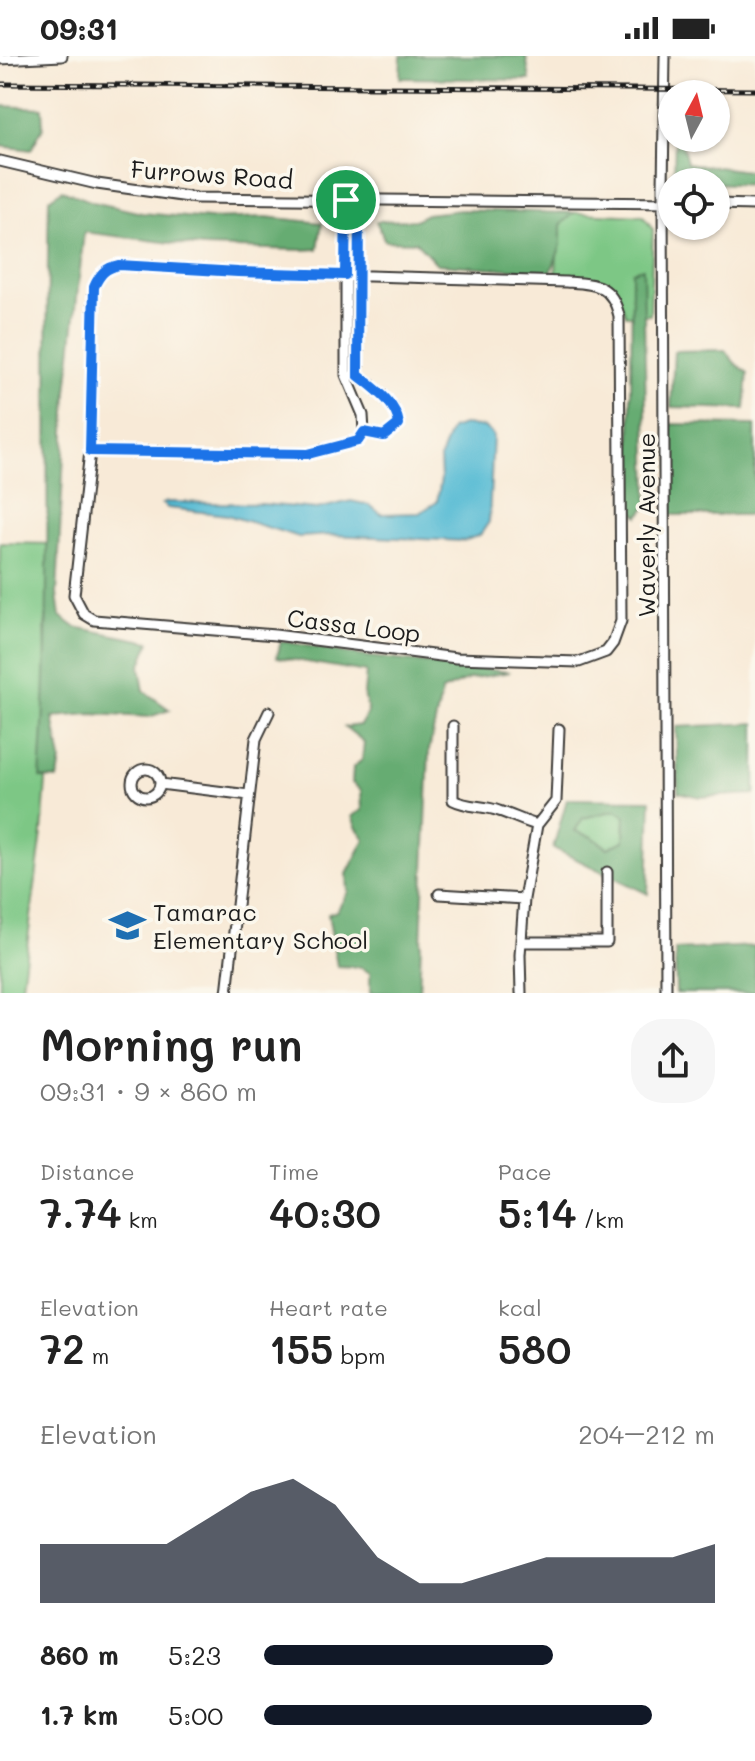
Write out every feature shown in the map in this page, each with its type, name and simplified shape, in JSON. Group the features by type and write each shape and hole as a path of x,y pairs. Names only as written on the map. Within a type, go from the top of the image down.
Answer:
{"street":[{"path":"0,59 62,56"},
{"name":"Waverly Avenue","path":"665,56 667,168"},
{"name":"Furrows Road","path":"0,161 97,184 180,197 658,202"},
{"path":"90,451 308,454 358,441 364,432 363,415 346,375 346,200"},
{"path":"358,375 359,200"},
{"path":"730,204 755,205"},
{"name":"Waverly Avenue","path":"666,993 668,240"},
{"name":"Cassa Loop","path":"119,265 359,276 596,284 610,293 619,316 621,621 606,652 579,662 456,658 275,635 94,620 84,614 74,595 90,451 94,287 100,275 108,267 119,265"},
{"path":"346,375 358,375 386,398 398,417 399,424 384,436 364,432"},
{"path":"227,993 256,739 269,712"},
{"path":"453,726 453,800 467,807 497,810 537,825"},
{"path":"521,993 524,899 537,825 556,801 559,729"},
{"path":"160,784 249,795"},
{"path":"522,942 607,942 607,872"},
{"path":"439,894 524,899"}],"green space":[{"path":"401,56 526,56 530,80 400,78"},
{"path":"0,106 42,108 43,127 31,150 0,146"},
{"path":"675,152 684,152 687,163 725,168 674,168"},
{"path":"730,169 755,172 755,185 730,184"},
{"path":"62,190 93,202 142,213 209,219 266,217 322,223 318,249 302,250 203,247 84,232 67,392 57,594 60,616 75,627 150,642 140,667 144,691 170,710 149,717 91,714 53,717 61,760 58,779 40,778 46,634 49,199"},
{"path":"461,210 574,213 561,225 561,245 551,272 437,264 416,242 385,241 376,221 415,220 426,214"},
{"path":"559,212 643,216 653,230 650,315 626,315 614,293 599,282 556,275"},
{"path":"643,268 648,505 639,516 630,509 632,271"},
{"path":"725,350 748,373 745,409 671,407 674,351"},
{"path":"671,424 755,425 755,515 670,515"},
{"path":"0,543 58,544 45,626 49,742 42,833 21,993 0,993"},
{"path":"281,641 362,656 510,672 469,679 442,691 429,750 419,993 370,993 370,973 360,967 337,966 328,914 337,911 348,892 347,874 365,839 352,816 362,810 361,790 352,783 353,767 362,760 364,742 345,727 360,725 368,712 364,694 366,672 277,657"},
{"path":"755,723 755,794 700,797 678,792 676,727"},
{"path":"567,799 651,800 648,894 553,848","holes":["616,810 625,816 624,841 608,848 592,837 575,831 583,818"]},
{"path":"616,810 625,815 624,841 608,848 592,837 574,831 583,818"},
{"path":"755,946 755,993 676,993 675,950"}],"water":[{"path":"463,425 484,427 493,435 489,522 480,535 464,541 331,535 299,537 227,515 168,508 162,504 262,504 317,509 351,501 369,505 381,514 419,513 437,502 441,479 440,458 451,429"}],"railway":[{"path":"0,84 755,90"}],"place":[{"name":"Tamarac Elementary School","path":"127,925"}],"route":[{"path":"346,200 359,200 358,375 386,398 398,417 399,424 394,430 384,436 364,432 358,441 308,454 90,451 94,287 108,267 345,275 346,200"}]}
